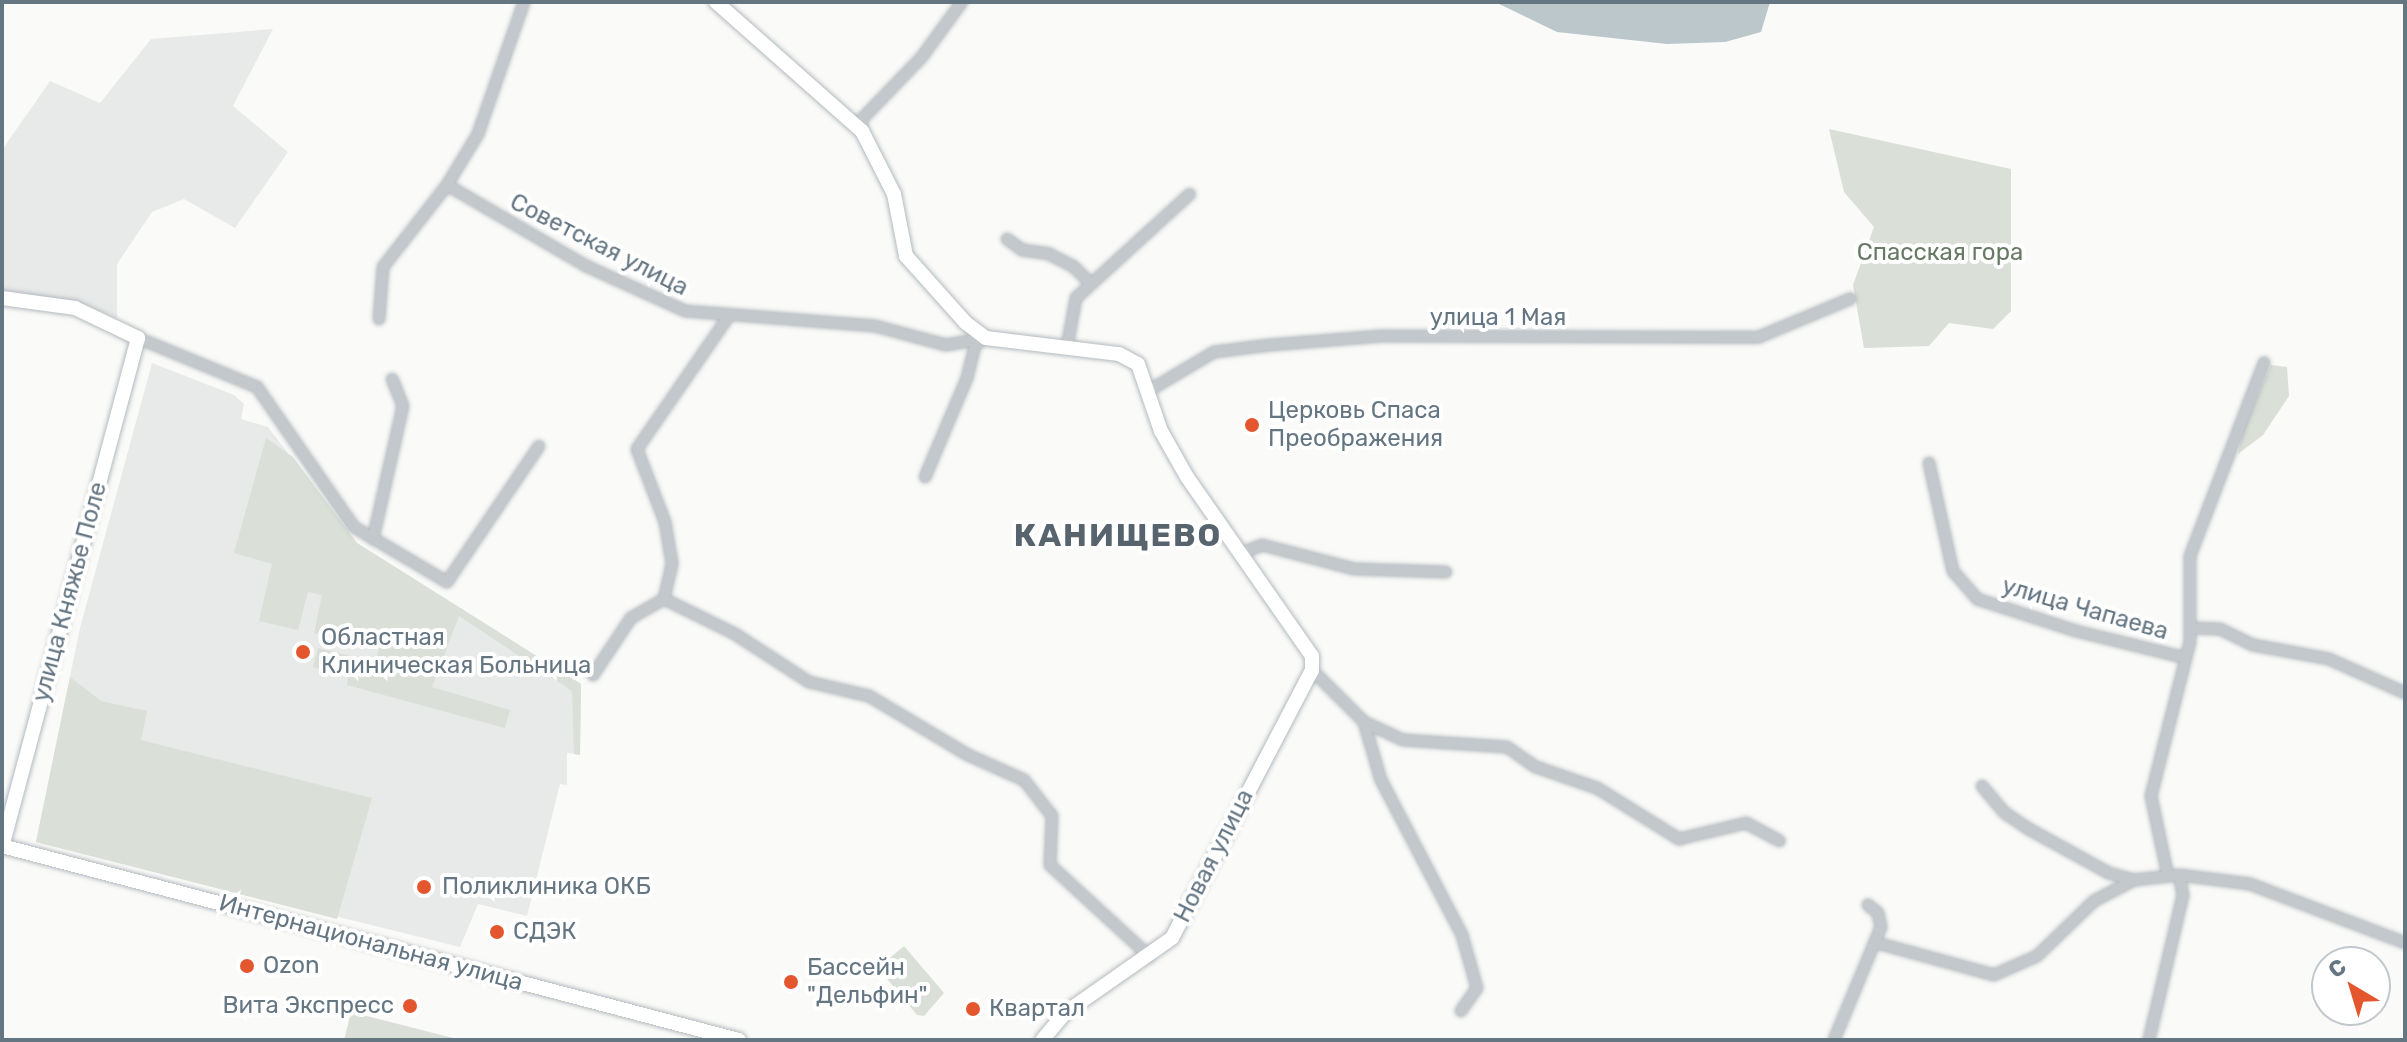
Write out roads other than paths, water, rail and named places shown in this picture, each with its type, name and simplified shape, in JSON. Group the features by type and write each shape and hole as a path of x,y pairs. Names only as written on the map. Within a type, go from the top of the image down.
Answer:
{"street":[{"path":"379,319 383,267 447,185 478,134 524,2"},
{"path":"716,2 862,131 894,194 906,256 966,323 986,338 1129,357 1145,374 1161,431 1239,554 1307,642 1312,670 1364,722 1403,740 1507,747 1536,767 1597,788 1679,839 1746,823 1780,841"},
{"path":"862,131 862,119 921,58 962,2"},
{"name":"Советская улица","path":"447,185 586,266 685,311 728,317 875,326 946,345 986,338"},
{"path":"1067,347 1076,298 1089,282 1190,194"},
{"path":"1007,239 1022,250 1049,254 1074,267 1089,282"},
{"path":"2,298 75,308 138,338 257,387 354,527 447,582 539,446"},
{"name":"улица 1 Мая","path":"1150,390 1214,352 1382,336 1759,337 1850,299"},
{"path":"593,675 631,618 664,599 672,563 665,522 637,449 728,317"},
{"name":"улица Княжье Поле","path":"2,847 138,338"},
{"path":"925,477 967,378 975,345 986,338"},
{"name":"улица Чапаева","path":"2149,1040 2183,895 2174,876 2151,796 2186,658 2190,628 2190,556 2264,363"},
{"path":"373,539 403,406 392,379"},
{"name":"улица Чапаева","path":"1929,463 1953,571 1977,599 2076,631 2186,658"},
{"path":"1239,554 1262,545 1355,569 1446,572"},
{"path":"664,599 735,634 809,682 869,696 968,755 1024,780 1052,816 1050,865 1150,957"},
{"name":"улица Чапаева","path":"2190,628 2220,629 2253,645 2329,659 2405,693"},
{"name":"Новая улица","path":"1042,1040 1065,1013 1150,957 1172,938 1312,670"},
{"path":"1364,722 1381,780 1462,935 1477,988 1461,1011"},
{"path":"1982,786 2005,813 2109,873 2134,880 2174,876 2250,884 2405,943"},
{"name":"Интернациональная улица","path":"2,847 739,1040"},
{"path":"1877,943 1994,975 2037,956 2094,901 2134,880"},
{"path":"1834,1040 1877,943 1881,927 1878,913 1868,905"}],"place":[{"name":"Церковь Спаса Преображения","path":"1252,425"},
{"name":"Областная Клиническая Больница","path":"303,652"},
{"name":"Поликлиника ОКБ","path":"424,887"},
{"name":"СДЭК","path":"497,932"},
{"name":"Ozon","path":"247,966"},
{"name":"Бассейн \"Дельфин\"","path":"791,982"},
{"name":"Вита Экспресс","path":"410,1006"},
{"name":"Квартал","path":"973,1009"}],"district":[{"name":"КАНИЩЕВО","path":"1118,535"}],"park label":[{"name":"Спасская гора","path":"1940,253"}]}
